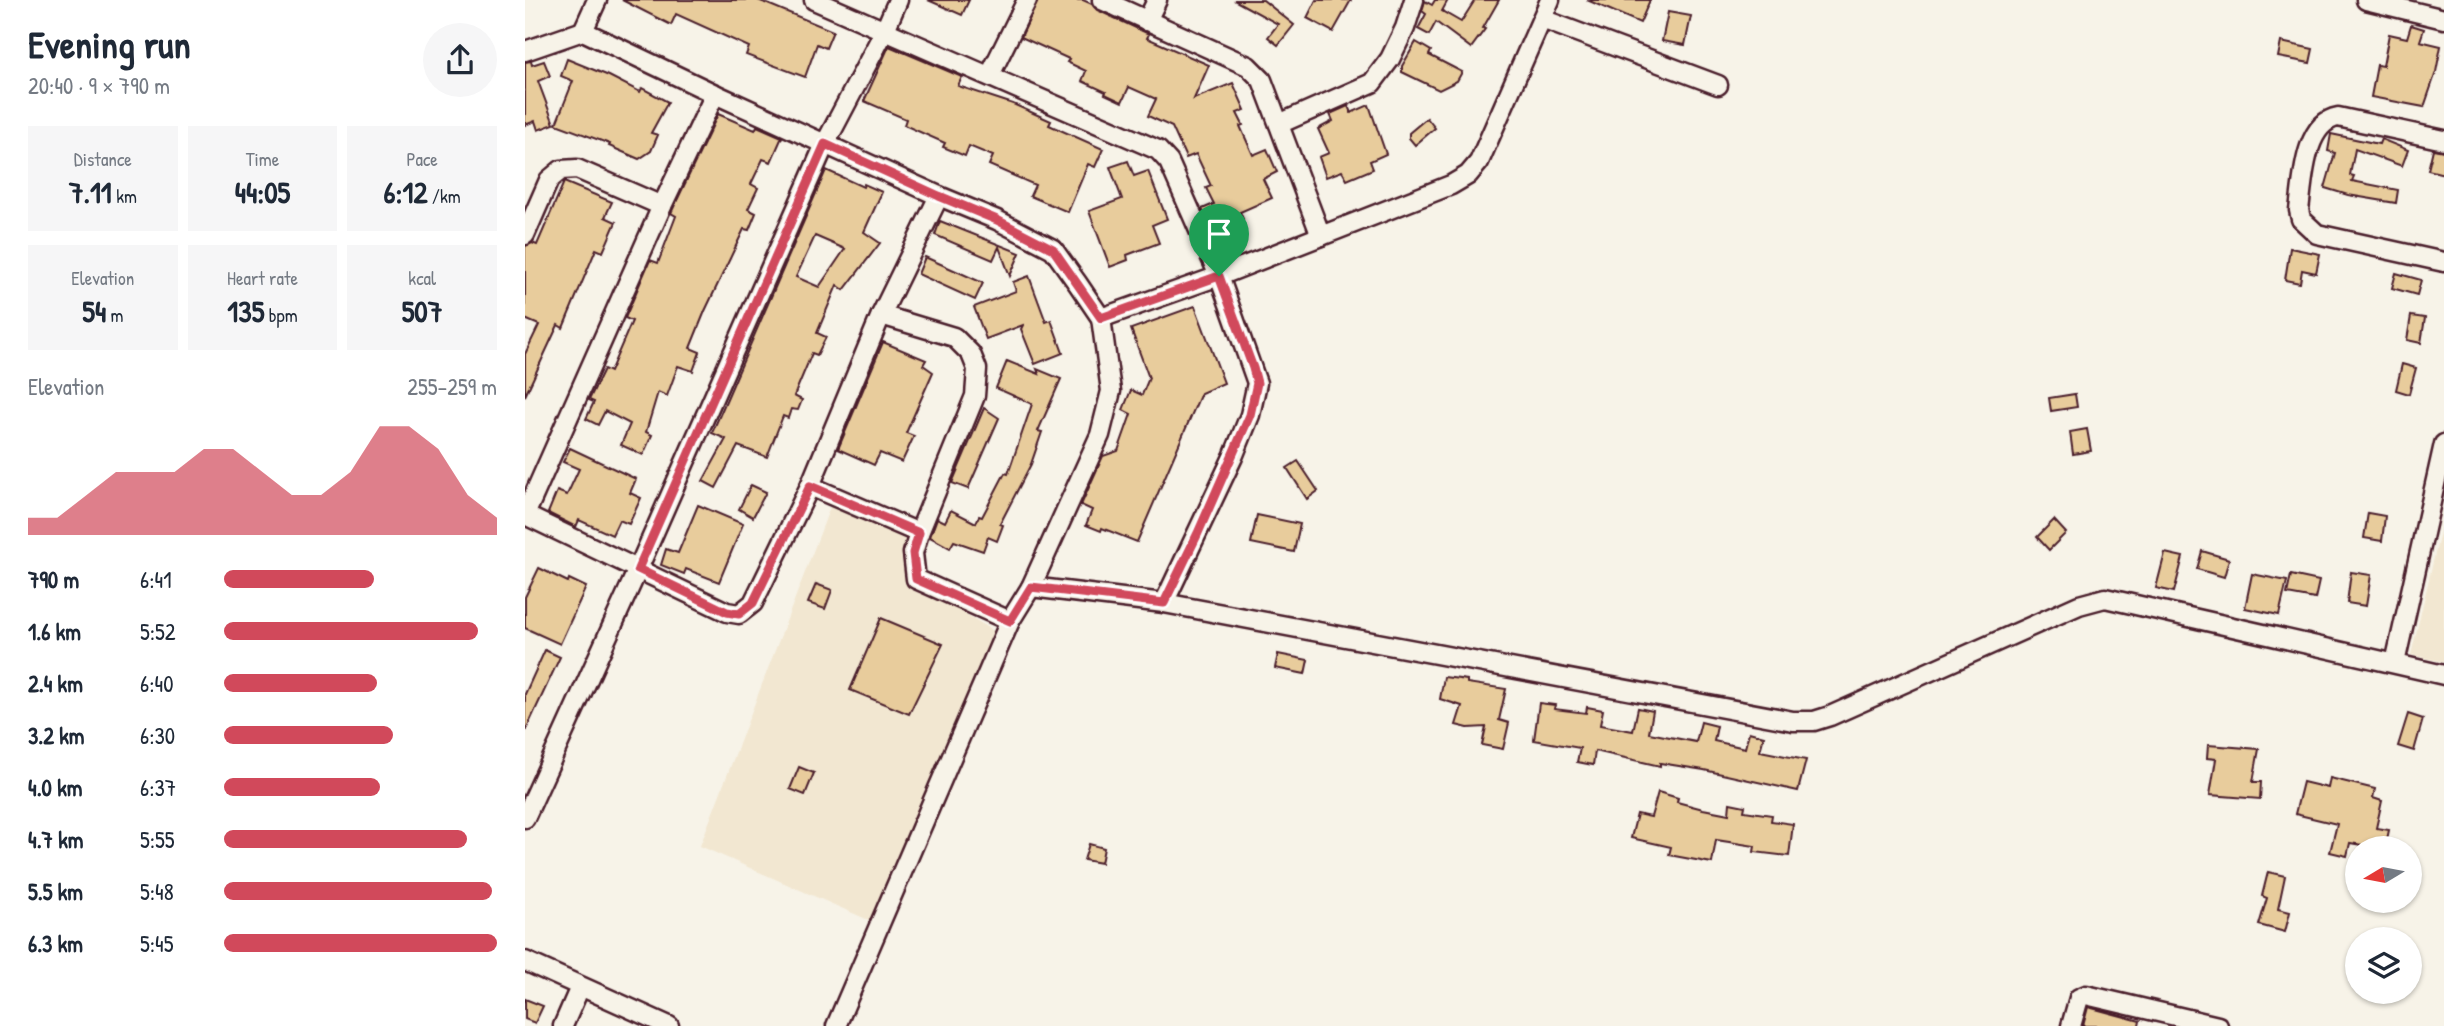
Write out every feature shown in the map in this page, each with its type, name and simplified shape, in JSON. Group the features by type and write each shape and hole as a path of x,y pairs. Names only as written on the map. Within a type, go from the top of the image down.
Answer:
{"street":[{"path":"583,31 597,0"},
{"path":"814,0 1158,150 1169,162 1219,276 1257,383 1255,397 1233,457 1164,603"},
{"path":"525,818 825,144 898,0"},
{"path":"990,75 1027,0"},
{"path":"1102,0 1256,72 1262,80 1321,236"},
{"path":"1147,21 1157,0"},
{"path":"1279,124 1372,83 1390,59 1405,28 1414,0"},
{"path":"1101,318 1219,276 1451,185 1468,175 1479,162 1550,0"},
{"path":"2366,0 2444,19"},
{"path":"1542,19 1718,85"},
{"path":"525,51 583,31 715,94 997,220 1053,249 1101,318 1111,391 1100,435 1031,587 1010,621 836,1026"},
{"path":"715,94 662,206 525,515 727,612 739,614 753,603 810,486 881,315 939,196"},
{"path":"2444,140 2338,117 2329,119 2312,138 2299,210 2301,219 2317,234 2444,262"},
{"path":"525,235 549,180 561,170 577,169 662,206"},
{"path":"881,315 954,337 971,355 977,369 975,396 913,553 916,579 1010,621"},
{"path":"2395,663 2444,444"},
{"path":"810,486 919,533"},
{"path":"1031,587 1164,603 1793,721 1814,721 1830,716 2078,606 2105,598 2444,676"},
{"path":"525,961 669,1026"},
{"path":"563,1026 580,987"},
{"path":"2071,1026 2079,998 2085,995 2195,1024 2218,1026"}],"shaded area":[{"path":"832,502 915,534 913,582 997,633 873,922 700,846"},
{"path":"2444,516 2444,662 2411,655"}],"building":[{"path":"622,0 758,0 833,31 826,48 817,44 805,77 746,55 749,47 676,14 671,25"},
{"path":"928,0 969,0 962,15"},
{"path":"1038,0 1083,0 1097,10 1149,34 1147,38 1209,65 1194,99 1233,83 1245,110 1237,113 1243,125 1240,126 1253,155 1267,149 1277,172 1263,179 1272,198 1240,212 1243,219 1213,234 1202,209 1214,204 1206,188 1211,186 1196,154 1186,158 1172,127 1148,116 1156,99 1129,87 1122,102 1082,81 1086,71 1067,62 1069,59 1021,37"},
{"path":"1234,0 1263,0 1294,25 1278,45 1268,37 1278,24"},
{"path":"1316,0 1351,0 1333,32 1307,18"},
{"path":"1435,0 1448,0 1442,11 1461,22 1475,0 1499,0 1483,28 1485,29 1471,48 1436,22 1429,35 1418,29 1426,14 1422,11 1425,1 1432,5"},
{"path":"1587,0 1650,0 1640,23"},
{"path":"1668,12 1691,16 1685,45 1662,41"},
{"path":"2411,25 2424,29 2420,41 2441,46 2436,72 2424,107 2371,97 2377,65 2383,66 2389,34 2407,38"},
{"path":"1416,42 1431,51 1429,55 1462,72 1457,81 1439,90 1402,72 1402,66"},
{"path":"2281,42 2313,49 2310,63 2278,57"},
{"path":"889,46 962,77 958,86 1013,104 1051,121 1049,125 1103,149 1095,167 1088,164 1068,212 1030,196 1035,185 989,165 993,156 969,146 965,156 943,147 945,143 904,125 906,119 864,101"},
{"path":"567,59 640,92 642,88 668,102 651,133 658,135 651,151 639,159 609,146 610,144 556,124 573,81 561,76"},
{"path":"531,61 532,65 544,61 550,76 538,81 554,124 538,130 535,121 525,125 525,62"},
{"path":"1369,105 1386,154 1370,161 1373,169 1347,180 1342,171 1326,177 1319,157 1329,153 1318,129 1333,121 1330,114 1348,106 1351,113"},
{"path":"718,114 755,130 757,126 782,137 771,162 763,159 751,184 758,188 748,209 756,213 749,230 744,229 690,348 700,352 693,371 678,366 667,396 658,392 646,432 652,435 643,455 621,445 630,424 605,411 598,425 586,419 594,402 589,400 604,369 610,372 632,321 625,318 650,260 658,263 676,216 671,213"},
{"path":"1427,118 1435,128 1415,145 1409,138 1409,133"},
{"path":"2331,134 2379,144 2381,139 2408,150 2402,166 2355,149 2350,175 2354,176 2352,181 2398,190 2396,203 2325,188 2335,153 2328,151"},
{"path":"2433,149 2444,151 2444,174 2428,170"},
{"path":"1128,161 1134,176 1148,171 1167,219 1152,225 1159,243 1127,255 1128,260 1110,267 1089,211 1122,199 1110,167"},
{"path":"826,170 863,187 864,184 882,192 864,232 880,243 844,290 837,285 817,333 826,337 817,355 812,353 794,396 802,400 798,410 791,409 788,418 783,416 767,457 738,446 716,488 703,481 726,439 712,433","holes":["815,236 845,249 819,287 796,277"]},
{"path":"564,182 612,202 605,217 616,222 603,252 596,249 563,328 558,325 525,396 525,354 539,325 525,319 525,246 532,243 537,245"},
{"path":"940,221 1020,253 1010,276 999,247 993,260 935,235"},
{"path":"2290,248 2320,254 2316,273 2302,270 2300,283 2285,280"},
{"path":"925,257 983,283 975,300 918,274"},
{"path":"2396,273 2421,280 2417,295 2392,288"},
{"path":"1029,276 1046,322 1051,320 1063,353 1035,364 1021,329 1023,325 986,339 974,307 1016,291 1013,282"},
{"path":"1195,306 1224,383 1201,393 1137,542 1102,528 1101,531 1086,525 1092,510 1081,505 1103,456 1118,451 1131,414 1123,410 1131,390 1142,395 1149,378 1131,329"},
{"path":"2411,316 2425,318 2421,343 2407,340"},
{"path":"883,342 926,360 923,365 933,372 906,433 914,436 902,462 880,453 874,465 838,449"},
{"path":"1007,361 1039,374 1037,369 1061,379 1038,431 1042,432 1031,464 1000,524 1003,525 997,541 988,537 983,551 954,541 950,548 930,537 937,518 945,522 951,510 976,523 979,516 982,517 1005,473 1008,474 1032,404 996,388"},
{"path":"2402,364 2416,368 2409,394 2396,390"},
{"path":"2075,394 2077,407 2051,411 2049,398"},
{"path":"984,408 999,418 968,489 952,483"},
{"path":"2087,429 2091,451 2073,454 2070,432"},
{"path":"570,448 636,479 630,493 641,498 629,524 619,520 612,535 579,520 576,527 548,513 557,491 567,495 579,469 563,462"},
{"path":"1298,461 1318,491 1307,499 1287,468"},
{"path":"751,485 766,492 753,517 739,509"},
{"path":"698,505 743,524 719,582 686,569 684,574 661,565 666,549 678,553"},
{"path":"2368,513 2385,516 2382,541 2364,538"},
{"path":"1257,515 1300,524 1294,552 1251,543"},
{"path":"2054,520 2066,533 2049,550 2037,537"},
{"path":"2202,551 2229,559 2224,577 2197,569"},
{"path":"2165,553 2183,557 2174,592 2156,588"},
{"path":"539,568 568,582 569,579 586,587 560,644 525,628 525,597"},
{"path":"2351,572 2371,575 2366,606 2347,603"},
{"path":"2252,574 2287,581 2279,615 2245,608"},
{"path":"2291,575 2319,581 2315,599 2287,594"},
{"path":"816,584 832,590 825,609 808,603"},
{"path":"881,618 943,644 909,714 850,690"},
{"path":"545,650 560,657 525,732 525,694"},
{"path":"1278,654 1308,660 1305,674 1275,668"},
{"path":"1444,677 1506,689 1499,720 1509,723 1503,749 1482,745 1486,727 1468,728 1456,725 1462,706 1440,699"},
{"path":"1539,703 1555,705 1554,709 1586,713 1587,707 1603,710 1600,725 1633,731 1638,708 1653,711 1649,733 1696,742 1701,722 1717,726 1714,741 1745,748 1749,732 1764,736 1760,751 1806,760 1798,791 1704,770 1660,763 1660,766 1595,751 1593,765 1577,762 1580,748 1534,740"},
{"path":"2408,714 2423,719 2414,751 2398,746"},
{"path":"2208,745 2259,749 2253,782 2261,782 2260,799 2210,795 2216,759 2207,758"},
{"path":"799,767 814,773 805,795 790,789"},
{"path":"2330,778 2375,789 2373,798 2382,801 2376,828 2389,830 2388,836 2345,836 2345,856 2330,852 2337,824 2295,814 2303,782 2328,788"},
{"path":"1658,792 1678,798 1677,802 1729,814 1730,803 1745,806 1744,811 1772,815 1771,821 1793,824 1789,856 1754,852 1755,846 1716,840 1712,863 1669,855 1671,847 1631,838 1637,814 1651,817"},
{"path":"1089,844 1104,848 1101,863 1084,860"},
{"path":"2268,872 2285,876 2278,909 2290,912 2285,932 2259,925 2267,898 2262,896"},
{"path":"525,999 543,1006 535,1023 525,1019"},
{"path":"2088,1007 2140,1021 2139,1026 2083,1026"}],"route":[{"path":"825,144 997,220 1053,249 1101,318 1219,276 1253,368 1257,383 1255,397 1233,457 1164,603 1031,587 1010,621 916,579 913,553 919,533 810,486 753,603 739,614 727,612 638,569 825,144"}]}
